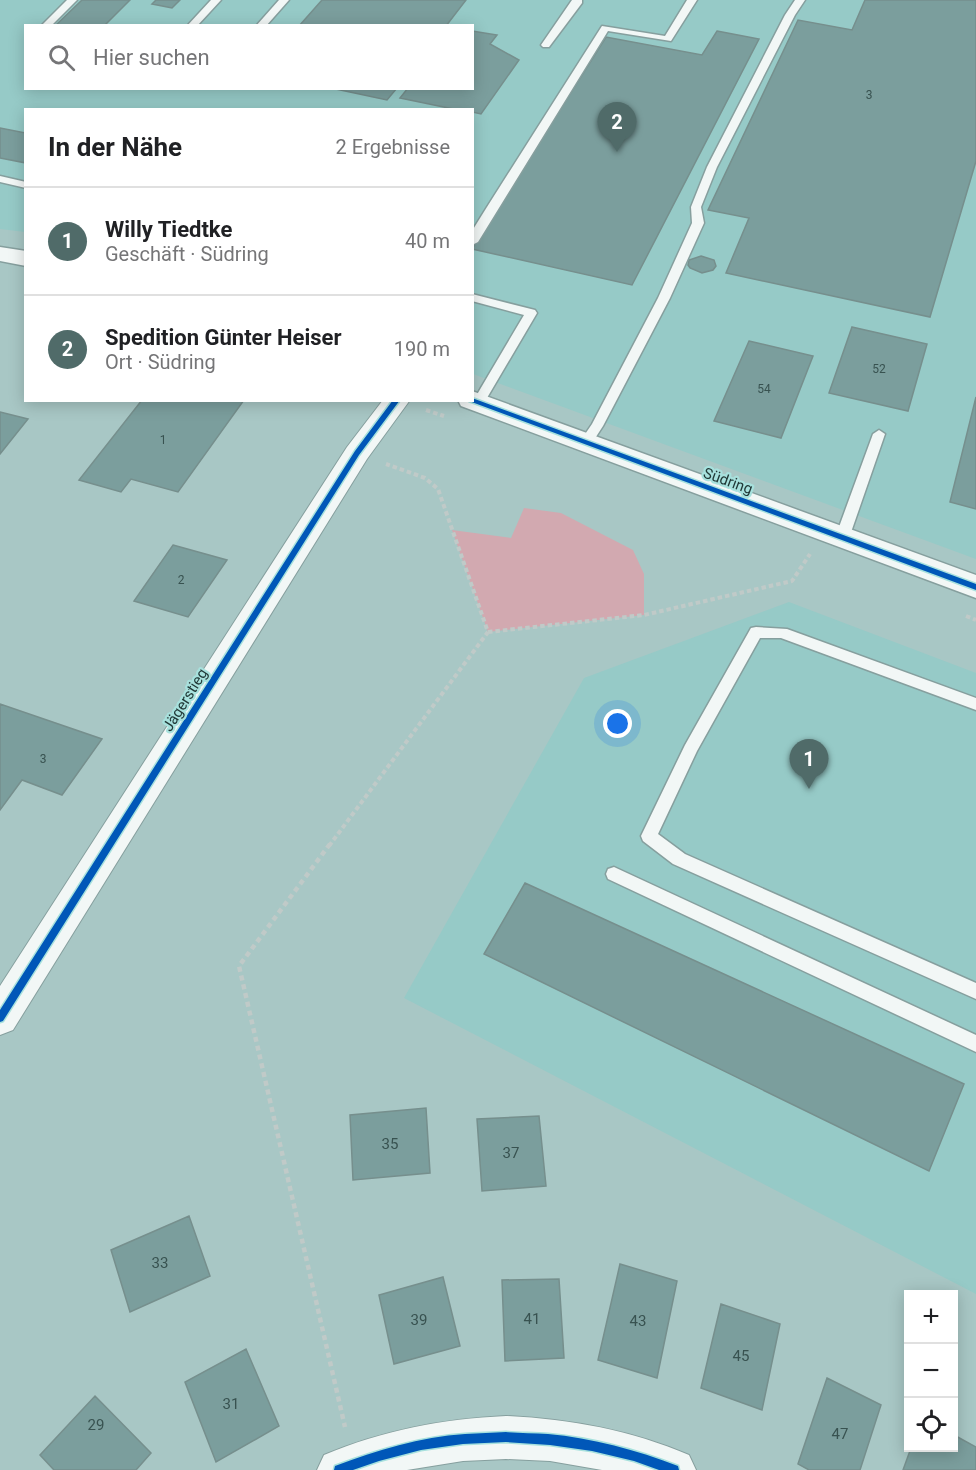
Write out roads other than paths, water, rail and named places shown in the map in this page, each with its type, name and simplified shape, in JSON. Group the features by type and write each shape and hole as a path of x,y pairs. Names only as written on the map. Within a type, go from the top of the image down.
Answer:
{"main road":[{"path":"0,254 24,259"},
{"name":"Südring","path":"474,402 976,587"}],"street":[{"name":"Jägerstieg","path":"0,1018 357,453 395,402"},
{"path":"346,1467 422,1446 501,1437 551,1439 601,1447 674,1470"}],"lane":[{"path":"47,24 72,0"},
{"path":"193,24 216,0"},
{"path":"262,24 284,0"},
{"path":"546,45 577,0"},
{"path":"474,238 605,28 668,39 692,0"},
{"path":"585,443 664,298 698,223 696,207 712,167 790,15 800,0"},
{"path":"0,179 24,185"},
{"path":"474,298 531,313 474,402"},
{"path":"833,534 879,434"},
{"path":"976,704 782,633 756,632 690,749 649,836 679,859 976,991"},
{"path":"614,874 976,1044"}],"place":[{"name":"Spedition Günter Heiser","path":"617,152"},
{"name":"Willy Tiedtke","path":"809,789"}]}
